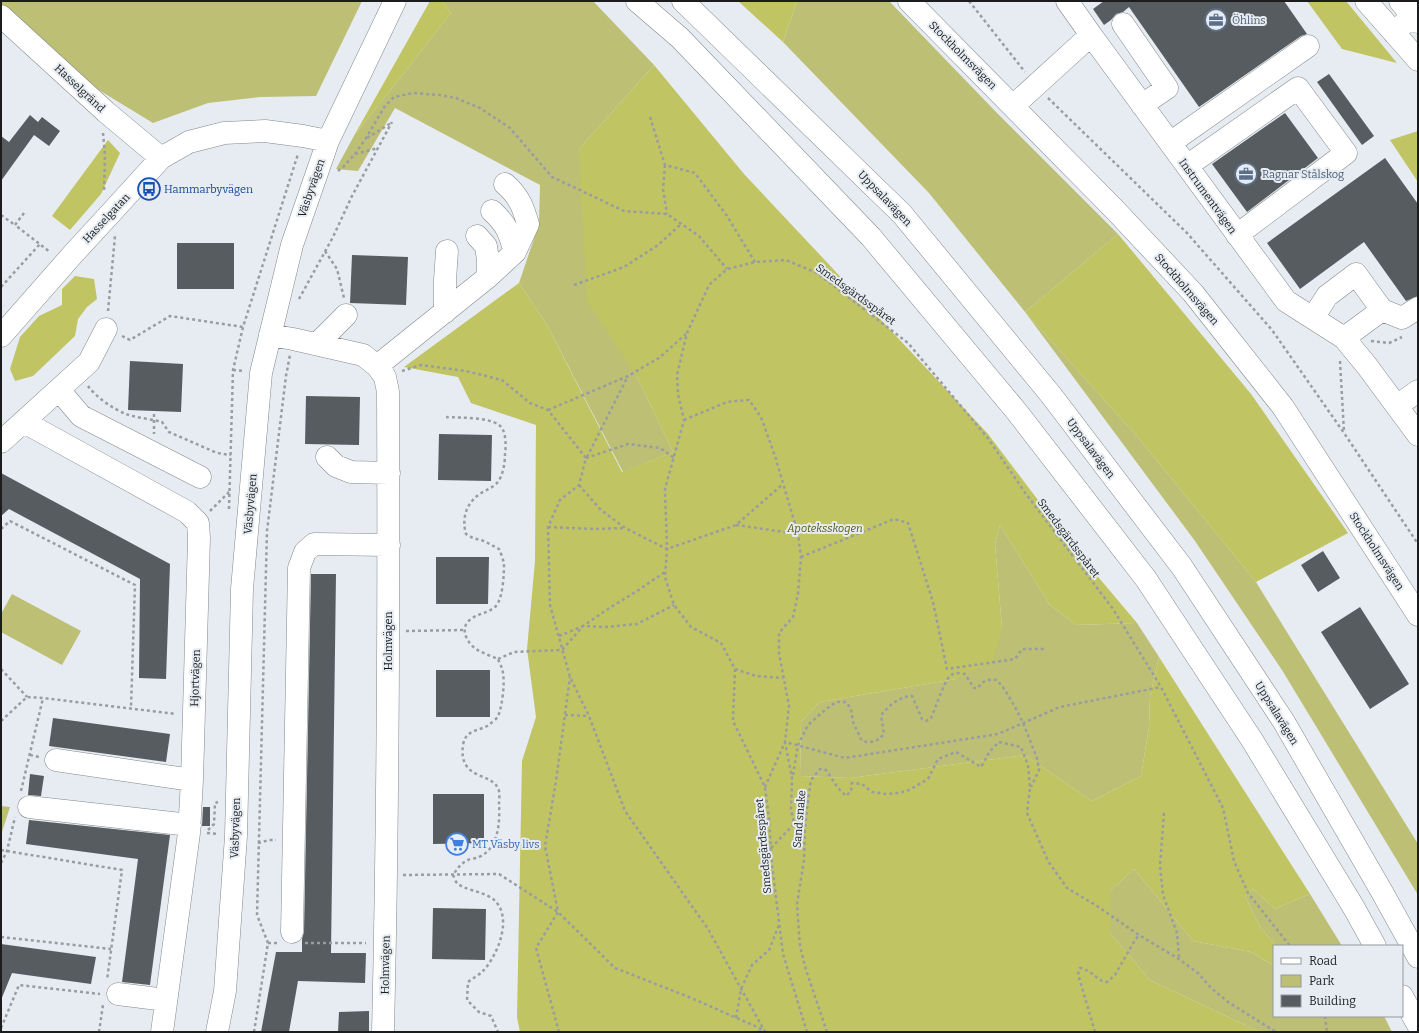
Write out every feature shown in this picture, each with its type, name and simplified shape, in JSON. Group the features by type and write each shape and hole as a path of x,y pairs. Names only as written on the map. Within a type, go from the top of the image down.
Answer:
{"main road":[{"name":"Väsbyvägen","path":"217,1032 225,991 236,836 242,589 261,373 292,245 328,141 395,1"},
{"path":"637,1 680,38 871,237 1017,412 1150,585 1252,740 1354,908 1374,945"},
{"name":"Uppsalavägen","path":"683,1 902,214 1051,395 1182,567 1280,716 1418,957"},
{"name":"Stockholmsvägen","path":"909,1 1110,205 1193,293 1283,407 1418,615"},
{"name":"Instrumentvägen","path":"1067,1 1170,143 1192,162 1243,231 1286,301 1344,338 1367,366 1418,435"},
{"path":"1366,1 1418,60"},
{"path":"1394,33 1412,12"},
{"name":"Hasselgränd","path":"1,16 106,112 160,158"},
{"path":"1123,24 1167,88 1142,105"},
{"path":"1013,106 1091,35"},
{"path":"1170,143 1308,46"},
{"path":"1192,162 1298,88 1346,153 1243,231"},
{"name":"Hasselgatan","path":"1,336 160,158 189,142 224,133 265,131 328,141"},
{"path":"270,335 363,355 381,371 445,312 488,277 515,252 528,224 523,207 515,192 505,184"},
{"path":"492,211 504,222 515,252"},
{"path":"477,236 486,246 488,277"},
{"path":"445,312 447,251"},
{"path":"1313,318 1327,296 1356,274 1382,310 1402,318 1418,308"},
{"path":"1344,338 1382,310"},
{"path":"317,344 346,315"},
{"path":"1,442 89,362 106,329"},
{"name":"Holmvägen","path":"381,371 388,392 389,473 386,875 383,1032"},
{"path":"59,390 81,416 200,477"},
{"path":"1397,406 1418,391"},
{"path":"24,422 187,512 198,524"},
{"path":"327,457 336,466 351,472 389,473"},
{"name":"Hjortvägen","path":"162,1032 166,1000 198,829 192,780 198,524"},
{"path":"292,939 299,568 305,552 314,544 388,545"},
{"path":"56,760 192,780"},
{"path":"22,806 198,829"},
{"path":"109,992 166,1000"},
{"path":"1403,998 1418,1025"}],"path":[{"path":"969,1 1036,86 1187,233 1272,330 1344,433 1418,544"},
{"path":"334,174 355,154 385,106 394,97 413,93 456,98 480,108 510,128 552,177 624,212 667,214 698,236 727,269"},
{"path":"650,117 665,165 663,189 667,214"},
{"path":"298,301 392,122 366,138"},
{"path":"102,126 105,155 104,193"},
{"path":"233,370 243,327 303,136"},
{"path":"355,154 378,148"},
{"path":"665,165 695,173 727,216 755,262"},
{"path":"15,225 24,213"},
{"path":"1,215 40,244 1,287"},
{"path":"110,215 117,222 106,329 130,340 170,316 243,327"},
{"path":"574,285 624,267 658,245 681,224"},
{"path":"325,251 337,269 343,291 346,315"},
{"name":"Smedsgärdsspåret","path":"807,1032 783,954 772,865 765,787 733,721 735,669 721,643 691,627 674,605 665,577 665,489 684,420 678,394 677,375 687,333 709,285 727,269 755,262 786,260 817,273 908,343 987,437 1026,494 1113,609 1162,687 1223,808 1234,861 1248,893 1289,945"},
{"path":"548,410 628,376 659,358 687,333"},
{"path":"1344,433 1340,365 1344,338 1389,343 1406,334"},
{"path":"254,1032 268,943 257,915 267,531 286,376 293,339"},
{"path":"381,371 421,365 466,371 502,380 530,403 548,410 586,458"},
{"path":"78,372 92,392 114,408 126,414 162,422 169,432 217,453 231,455"},
{"path":"628,376 586,458 579,485 560,500 548,527 550,605 570,677 589,716 626,811 708,929 766,1031"},
{"path":"684,420 726,402 749,400 761,417 783,484 798,534 801,557 798,594 793,617 780,633 779,653 782,678 789,706 785,742 792,778"},
{"path":"154,414 154,426"},
{"path":"446,417 482,419 497,423 503,428 506,444 505,464 498,482 476,496 466,510 463,525 466,534 499,549 504,562 503,582 497,605 486,613 472,618 466,624 464,630 466,640 477,650 498,659 514,652 562,650 584,626"},
{"path":"586,458 628,444 660,448 674,458"},
{"path":"579,485 600,510 624,528 666,549 736,525 783,484"},
{"path":"198,524 229,492"},
{"path":"801,557 894,519 908,523 932,602 947,669 1015,659 1022,648 1045,649"},
{"path":"1,529 10,521 135,585 131,707"},
{"path":"736,525 798,534"},
{"path":"548,527 595,529 624,528"},
{"path":"559,636 584,626 665,572"},
{"path":"584,626 605,627 637,624 674,605"},
{"path":"388,631 464,630"},
{"path":"498,659 503,673 503,686 498,716 488,726 476,730 466,736 463,745 463,758 465,765 475,774 495,784 499,791 499,820 496,838 489,850 480,857 467,860 457,867 453,875 456,882 462,886 482,893 494,900 502,912 503,929 499,944 491,960 482,971 468,982 467,1000 479,1012 491,1016 498,1032"},
{"path":"1,669 27,697 131,707 194,716"},
{"path":"735,669 756,676 782,678"},
{"path":"771,848 794,824 791,809 792,778 798,745 808,726 836,702 846,702 851,709 853,722 862,741 870,743 878,740 884,734 881,715 891,703 904,697 912,696 922,719 926,721 931,718 945,684 950,676 956,673 965,674 974,688 978,688 982,682 988,679 997,680 1005,690 1023,723 1037,758 1039,770 1030,788"},
{"path":"559,1032 536,948 558,912 544,846 556,781 570,677"},
{"path":"785,742 845,758 998,734 1060,707 1162,687"},
{"path":"1,721 27,697"},
{"path":"1,863 22,806 43,698"},
{"path":"565,715 589,716"},
{"path":"765,787 785,742"},
{"name":"Sand snake","path":"827,1032 806,970 800,946 797,904 804,860 805,827 811,780 820,769 826,770 838,788 846,796 851,791 852,783 862,784 872,792 885,794 899,793 909,790 928,779 938,759 956,752 981,766 990,751 999,742 1021,747 1028,765 1030,788 1027,813 1048,861 1067,888 1179,959 1199,974 1228,1002 1276,1032"},
{"path":"198,829 214,824 215,803 218,802"},
{"path":"1164,813 1160,866 1163,895 1177,933 1179,959"},
{"path":"210,834 218,834"},
{"path":"1,850 122,870 111,949 109,992 19,985 1,1028"},
{"path":"386,875 499,874 558,912 615,968 690,997 766,1031"},
{"path":"736,1018 741,989 752,965 769,950 779,925"},
{"path":"1095,1032 1078,974 1080,968 1088,970 1101,982 1107,982 1115,975 1134,940 1139,935"},
{"path":"1,937 111,949"},
{"path":"268,943 292,939 385,943"},
{"path":"1325,1017 1327,1032"},
{"path":"758,1032 766,1031"}],"green space":[{"path":"1,1 362,1 316,96 260,97 208,103 153,123 89,84 1,8"},
{"path":"430,1 442,1 451,13 355,134"},
{"path":"442,1 593,1 654,65 579,149 637,377 673,452 623,472 547,325 519,283 539,224 540,185 395,108 358,171 336,169 355,134 451,13"},
{"path":"738,1 797,1 783,42"},
{"path":"797,1 889,1 996,112 1118,234 1025,312 929,193 783,42"},
{"path":"1307,1 1346,1 1397,63 1342,49"},
{"name":"Apoteksskogen","path":"654,65 744,174 988,434 1078,553 1137,623 1076,625 1049,604 1000,525 995,544 1002,628 993,661 956,679 820,702 801,722 800,776 850,778 1025,755 1092,801 1141,776 1149,727 1150,696 1159,657 1310,894 1275,909 1253,889 1245,896 1260,927 1276,945 1273,945 1273,965 1251,952 1193,941 1134,869 1110,891 1110,933 1150,980 1260,1032 520,1032 517,1017 522,761 536,717 527,649 535,561 536,425 471,403 458,377 404,367 519,283 547,325 622,472 673,452 637,377 587,301 579,149"},
{"path":"1418,131 1418,182 1390,140"},
{"path":"108,140 120,153 101,194 70,230 52,216"},
{"path":"1118,234 1251,394 1348,533 1256,582 1136,435 1025,312"},
{"path":"75,276 94,279 97,299 87,307 78,319 75,336 33,376 15,381 10,369 20,337 39,316 62,305 62,289"},
{"path":"1025,312 1136,435 1256,582 1418,844 1418,895 1282,670 1195,541"},
{"path":"1000,525 1049,604 1076,625 1137,623 1159,657 1150,696 1149,727 1141,776 1092,801 1025,755 850,778 800,776 801,722 820,702 956,679 1002,628 995,544"},
{"path":"12,594 81,631 62,665 1,632 1,614"},
{"path":"1,806 10,807 1,835"},
{"path":"1134,869 1193,941 1251,952 1273,965 1273,1017 1384,1017 1392,1032 1260,1032 1150,980 1110,933 1110,891"},
{"path":"1253,889 1275,909 1310,894 1341,945 1276,945 1260,927 1245,896"}],"building":[{"path":"1104,1 1284,1 1307,34 1301,36 1199,107 1129,7 1123,12 1116,14 1104,25 1093,9"},
{"path":"1329,74 1374,136 1362,145 1317,82"},
{"path":"1285,113 1318,158 1247,212 1212,164"},
{"path":"30,115 38,122 42,117 60,131 49,146 34,135 1,181 1,136 9,142"},
{"path":"1385,158 1418,204 1418,296 1406,301 1364,242 1300,289 1267,243"},
{"path":"177,243 234,243 234,289 177,289"},
{"path":"352,255 408,257 406,305 350,303"},
{"path":"130,361 183,364 181,412 128,410"},
{"path":"306,396 360,397 359,445 305,444"},
{"path":"439,434 492,435 491,481 438,480"},
{"path":"1,473 170,564 166,679 139,678 140,579 9,509 1,516"},
{"path":"1323,551 1340,578 1318,592 1301,565"},
{"path":"436,557 489,557 488,604 436,604"},
{"path":"311,574 336,574 331,953 366,953 365,983 298,981 289,1032 261,1032 276,952 302,952 302,939 304,932"},
{"path":"1360,607 1409,684 1370,709 1321,632"},
{"path":"436,670 490,670 490,717 436,717"},
{"path":"53,718 170,734 166,762 49,746"},
{"path":"30,774 44,776 41,796 28,795"},
{"path":"433,794 484,794 484,843 433,844"},
{"path":"203,807 210,807 210,826 202,826"},
{"path":"29,820 170,835 150,985 122,982 138,859 26,844"},
{"path":"433,908 486,909 485,960 432,959"},
{"path":"1,944 96,957 91,984 12,973 1,1000"},
{"path":"369,1011 369,1032 338,1032 339,1012"}],"place":[{"name":"Öhlins","path":"1216,20"},
{"name":"Ragnar Stålskog","path":"1246,174"},
{"name":"Hammarbyvägen","path":"149,189"},
{"name":"MT Väsby livs","path":"457,844"}]}
